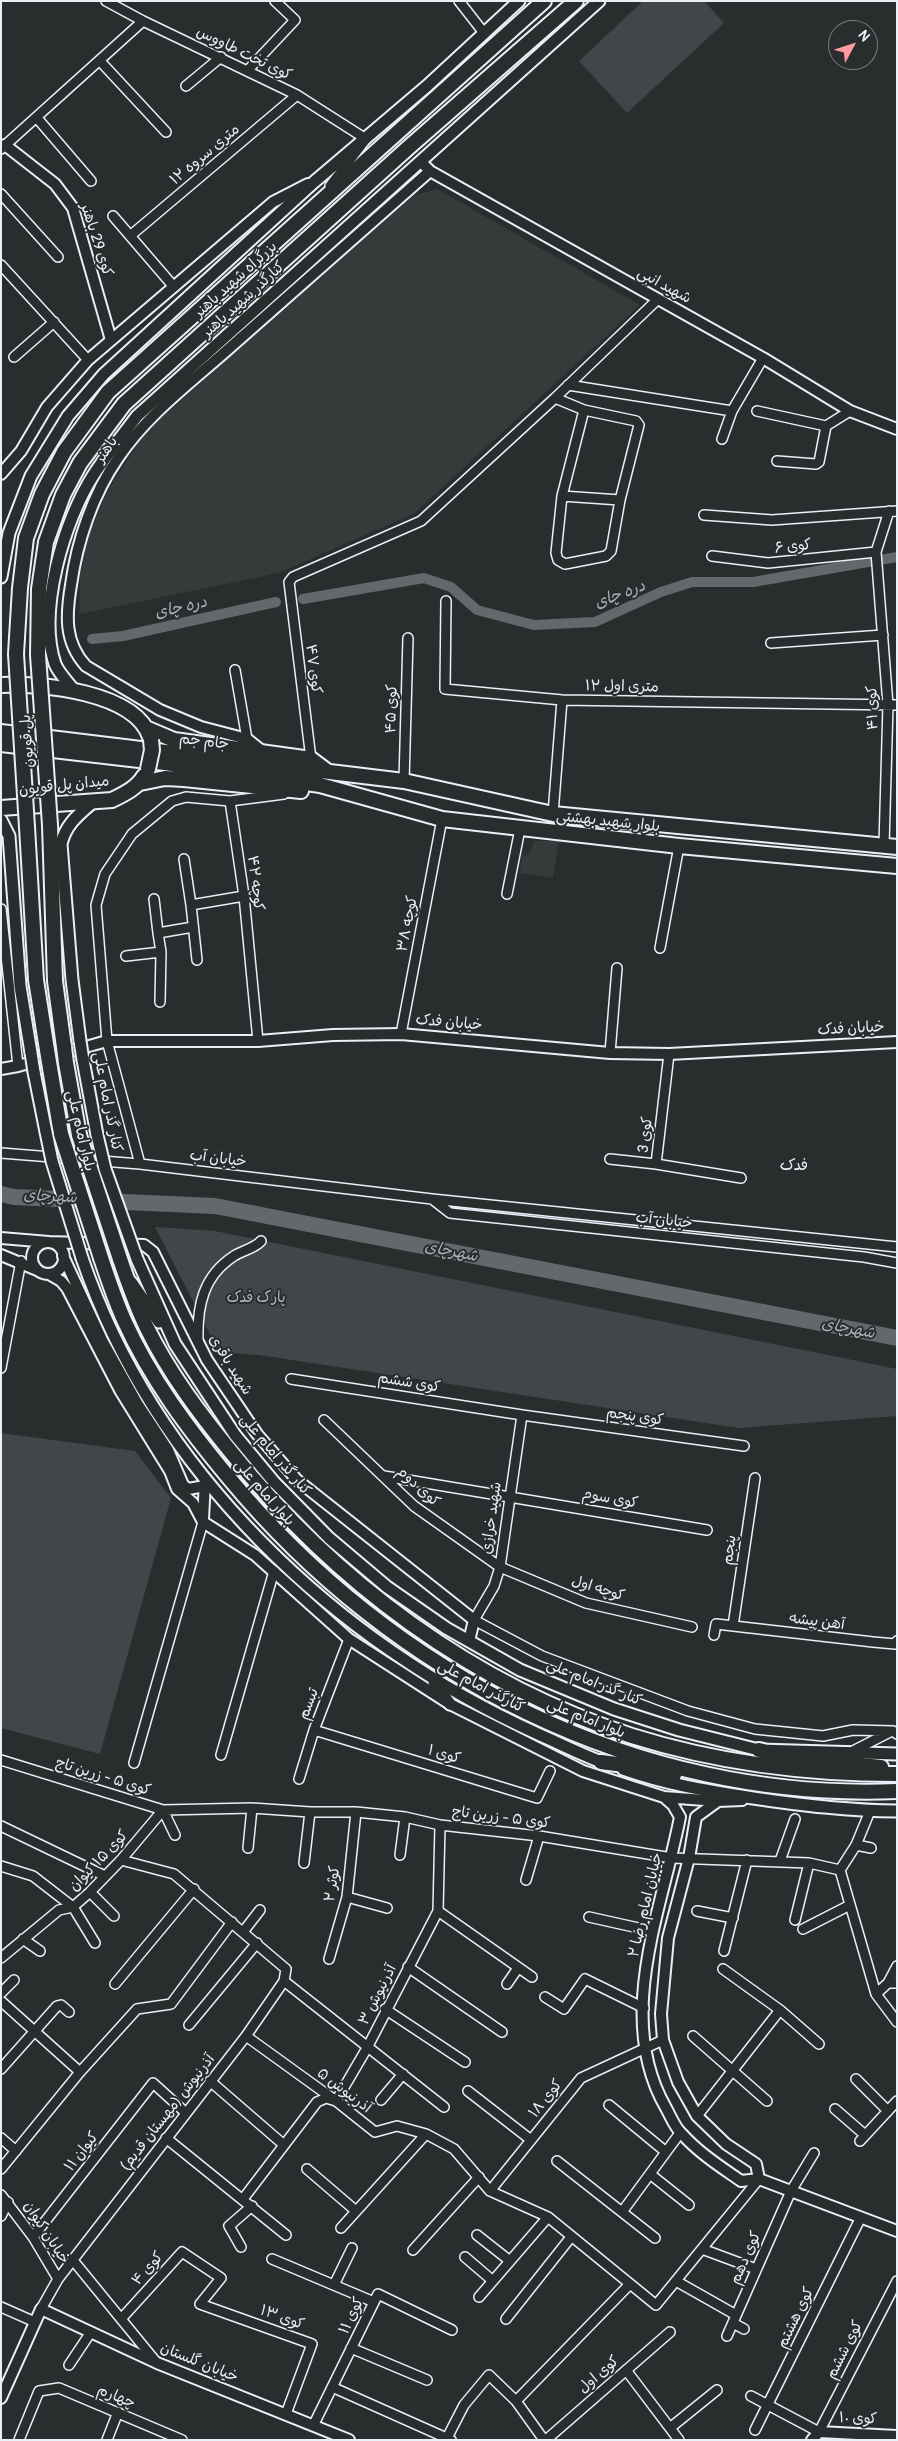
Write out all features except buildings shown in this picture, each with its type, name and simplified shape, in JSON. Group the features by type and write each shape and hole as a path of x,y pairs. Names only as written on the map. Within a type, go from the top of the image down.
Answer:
{"main road":[{"path":"1,577 8,533 31,476 68,416 104,374 314,182 366,139 519,1"},
{"name":"بزرگراه شهید باهنر","path":"16,654 20,588 26,538 42,494 64,452 108,392 544,1"},
{"name":"بزرگراه شهید باهنر","path":"38,655 39,589 46,542 63,495 80,463 124,404 409,147 576,1"},
{"path":"562,14 585,1"},
{"name":"کنارگذر شهید باهنر","path":"75,692 56,666 52,649 50,602 64,536 93,475 137,416 599,1"},
{"name":"پل قویون","path":"16,654 27,827"},
{"name":"پل قویون","path":"38,655 50,825"},
{"path":"1,685 53,688 75,692 115,704 128,710 138,716 150,735 311,759 330,773"},
{"name":"جام جم","path":"1,732 404,781"},
{"name":"میدان پل قویون","path":"1,808 93,802 118,797 140,783 148,769 152,750 150,735"},
{"name":"جام جم","path":"1,744 165,763 320,785"},
{"path":"140,783 165,778 303,791 320,785"},
{"name":"بلوار شهید بهشتی","path":"404,781 554,814 679,828 890,846"},
{"name":"بلوار شهید بهشتی","path":"320,785 442,819 679,846 897,866"},
{"name":"کنار گذر امام علی","path":"93,802 74,818 64,831 62,844 72,980 80,1041 105,1169 137,1259 174,1344 236,1434 274,1482 308,1517 387,1587 468,1641 520,1670 614,1710 679,1730 759,1750 897,1754"},
{"path":"1,820 9,836 20,986 30,1053 52,1161 82,1258 103,1310 141,1386 205,1481"},
{"name":"بلوار امام علی","path":"50,825 56,981 66,1063 79,1135 120,1259 147,1327 168,1365 196,1407 265,1494 317,1548 379,1600 437,1642 473,1665 554,1705 631,1735 740,1762 836,1774 897,1774"},
{"name":"بلوار امام علی","path":"27,827 36,980 61,1134 101,1258 131,1333 155,1378 181,1417 254,1509 304,1561 368,1615 426,1657 480,1689 588,1740 633,1755 735,1781 847,1794 897,1791"},
{"path":"126,1274 174,1344"},
{"name":"کنارگذر امام علی","path":"205,1481 244,1524 293,1573 358,1628 427,1675 488,1711 601,1762 656,1780 761,1799 870,1811 897,1811"},
{"path":"427,1675 450,1704"},
{"path":"759,1750 790,1758 897,1770"},
{"path":"601,1762 632,1766 694,1780 735,1781"},
{"path":"847,1794 897,1801"}],"street":[{"name":"کوی تخت طاووس","path":"106,1 143,21 297,95 366,139"},
{"path":"248,70 295,20 275,1"},
{"path":"459,1 484,33"},
{"path":"3,147 143,21"},
{"path":"186,86 221,57"},
{"path":"100,61 166,132"},
{"name":"۱۲ متری سروه","path":"130,236 297,95"},
{"path":"37,118 91,181"},
{"path":"320,200 366,139"},
{"name":"کوی 29 باهنر","path":"3,147 55,184 73,208 111,340"},
{"name":"شهید انبی","path":"421,162 430,171 763,358 850,411 897,429"},
{"name":"باهنر","path":"264,753 246,739 201,727 160,710 86,666 77,656 68,632 67,607 83,532 101,487 117,459 158,412 430,171"},
{"path":"1,474 21,451 47,407 88,360 273,202 314,182"},
{"path":"1,194 58,256"},
{"path":"113,216 174,286"},
{"path":"1,265 88,360"},
{"path":"584,410 562,496 556,553 558,560 565,564 609,554 620,500 639,425 636,421 584,410 555,398 657,300"},
{"path":"14,357 54,322"},
{"path":"722,439 732,411 763,358"},
{"path":"568,385 732,411"},
{"name":"کوی ۴۷","path":"311,759 288,582 293,577 421,521 555,398"},
{"path":"757,411 826,426 850,411"},
{"path":"777,461 816,464 819,462 826,426"},
{"path":"562,496 620,500"},
{"path":"704,515 772,520 893,511 876,552"},
{"name":"کوی ۶","path":"712,556 768,563 876,552"},
{"name":"کوی ۴۱","path":"876,552 883,635 892,705 890,846"},
{"name":"۱۲ متری اول","path":"446,601 445,689 562,700 892,705"},
{"path":"772,643 883,635"},
{"name":"کوی ۴۵","path":"404,781 408,638"},
{"path":"235,670 246,739"},
{"path":"554,814 562,700"},
{"path":"140,1164 107,1041 96,905 105,874 132,834 172,801 186,797 230,802 303,791"},
{"name":"کوچه ۴۲","path":"230,802 244,896 258,1041"},
{"name":"کوچه ۳۸","path":"401,1034 442,819"},
{"path":"507,894 520,828"},
{"path":"660,948 679,846"},
{"path":"184,859 191,905 196,960"},
{"path":"191,905 244,896"},
{"path":"154,899 161,952 160,1002"},
{"path":"1,908 18,1066"},
{"path":"158,933 193,927"},
{"path":"126,956 161,952"},
{"path":"610,1053 617,968"},
{"name":"خیابان فدک","path":"1,1069 107,1041 258,1041 333,1035 401,1034 610,1053 669,1054 897,1042"},
{"name":"کوی 3","path":"669,1054 656,1164 741,1178"},
{"name":"خیابان آب","path":"1,1153 140,1164 432,1199 897,1247"},
{"path":"610,1159 656,1164"},
{"name":"خیابان آب","path":"432,1199 450,1214 854,1256 897,1263"},
{"name":"شهید باقری","path":"1,1238 49,1242 144,1245 153,1252 206,1360 257,1434 297,1480 474,1620"},
{"path":"198,1343 201,1297 211,1277 229,1260 258,1246 261,1241"},
{"path":"37,1270 32,1262 33,1252 39,1245 49,1242 59,1247 102,1342 137,1403 168,1450 183,1485 188,1489 205,1481 203,1522 134,1764"},
{"path":"1,1255 21,1261 49,1274 61,1281 67,1288 101,1355 170,1471 176,1488 193,1503 203,1522 255,1555 349,1639 450,1704 583,1771 664,1797 718,1801 761,1799"},
{"path":"49,1274 58,1270 63,1256"},
{"path":"1,1368 21,1261"},
{"name":"کوی ششم","path":"291,1379 522,1415"},
{"name":"شهید خرازی","path":"474,1620 494,1586 500,1566 522,1415"},
{"name":"کوی پنجم","path":"522,1415 744,1446"},
{"name":"کوی دوم","path":"324,1420 414,1506 500,1566"},
{"name":"کوی سوم","path":"384,1476 509,1495 707,1530"},
{"name":"پنجم","path":"733,1626 755,1478"},
{"name":"کوچه اول","path":"500,1566 586,1603 692,1626"},
{"path":"221,1755 274,1571"},
{"path":"468,1641 474,1620 542,1656 688,1711 755,1729 823,1736 853,1730 895,1730"},
{"path":"714,1634 716,1624 733,1626"},
{"name":"آهن پیشه","path":"733,1626 873,1642 895,1644 897,1641"},
{"name":"تبسم","path":"298,1779 314,1730 349,1639"},
{"path":"398,1672 427,1675"},
{"name":"کوی ۱","path":"314,1730 538,1798 550,1771"},
{"path":"849,1753 895,1730"},
{"name":"کوی ۵ - زرین تاج","path":"1,1760 163,1810 252,1808 310,1812 356,1812 405,1817 440,1825 539,1836 672,1858 809,1862 840,1870"},
{"name":"خیابان امام رضا ۲","path":"664,1797 674,1805 680,1817 672,1858 652,1931 644,2008 643,2048 657,2092 680,2133 714,2163 741,2181 759,2179 897,2231"},
{"name":"خیابان امام رضا ۲","path":"718,1801 696,1817 689,1858 668,1938 661,2014 663,2040 678,2082 697,2116 726,2144 756,2164 759,2179"},
{"path":"248,1848 252,1808"},
{"path":"163,1810 175,1835"},
{"name":"کوی ۱۵ کیوان","path":"1,1958 59,1910 73,1907 90,1892 121,1860 163,1810"},
{"path":"870,1811 856,1845 840,1870 876,1994 897,2022"},
{"path":"304,1863 310,1812"},
{"name":"کوثر ۲","path":"329,1959 347,1897 356,1812"},
{"path":"400,1855 405,1817"},
{"path":"780,1861 795,1819"},
{"name":"آذرنیوش ۳","path":"336,2101 367,2048 385,2009 438,1911 440,1825"},
{"path":"1,1826 105,1876"},
{"path":"526,1880 539,1836"},
{"path":"856,1845 871,1848"},
{"path":"121,1860 174,1874 194,1889 286,1969 284,1981 444,2107"},
{"path":"724,1951 747,1860"},
{"path":"795,1920 809,1862"},
{"path":"1,1866 33,1876 73,1907 95,1942"},
{"path":"115,1984 194,1889"},
{"path":"90,1892 114,1916"},
{"path":"347,1897 387,1908"},
{"path":"803,1929 850,1905"},
{"path":"243,1932 260,1910"},
{"path":"438,1911 532,1977"},
{"path":"697,1911 732,1918"},
{"path":"589,1917 652,1931"},
{"path":"1,2169 80,2072 136,2009 171,2004 232,1922"},
{"path":"23,1939 40,1951"},
{"path":"189,2025 257,1943"},
{"path":"876,1994 893,1983 897,1966"},
{"path":"408,1967 502,2032"},
{"path":"507,1984 518,1968"},
{"path":"723,1969 780,2010 819,2044"},
{"path":"1,1994 14,1980"},
{"path":"545,1998 564,2009 584,1980 644,2008"},
{"name":"آذرنیوش (مهستان قدیم)","path":"58,2278 246,2036 284,1981"},
{"path":"1,2001 80,2072"},
{"path":"1,2069 59,2004 69,2012"},
{"path":"385,2009 465,2062"},
{"path":"697,2116 780,2010"},
{"name":"آذرنیوش ۵","path":"246,2036 336,2101 375,2132 397,2126 426,2134 454,2149 490,2191"},
{"path":"693,2036 767,2102"},
{"name":"کوی ۱۸","path":"490,2191 581,2078 663,2040"},
{"path":"381,2100 404,2074"},
{"path":"856,2079 888,2111"},
{"path":"210,2081 284,2145"},
{"name":"کیوان ۱۱","path":"33,2237 153,2083 186,2112"},
{"path":"468,2091 531,2140"},
{"path":"243,2199 317,2102 326,2098 336,2101"},
{"path":"835,2109 863,2138 897,2101"},
{"path":"609,2105 666,2152"},
{"path":"622,2212 680,2133"},
{"path":"341,2228 426,2134"},
{"path":"1,2138 16,2151"},
{"path":"166,2138 286,2235"},
{"name":"کوی دهم","path":"727,2336 734,2319 749,2296 756,2269 791,2191 814,2153"},
{"path":"557,2161 655,2238"},
{"path":"306,2169 356,2211"},
{"path":"650,2174 689,2205"},
{"path":"413,2250 479,2178"},
{"path":"490,2191 548,2216 571,2237 656,2305 759,2179"},
{"name":"خیابان کیوان","path":"1,2195 33,2237 58,2278 5,2378 1,2398"},
{"path":"1,2216 8,2202"},
{"path":"241,2247 229,2226 252,2206"},
{"path":"479,2297 548,2216"},
{"name":"کوی هشتم","path":"755,2430 861,2217"},
{"path":"477,2235 510,2262"},
{"path":"506,2319 571,2237"},
{"path":"334,2285 352,2248"},
{"path":"702,2249 756,2269"},
{"name":"کوی ۴","path":"121,2319 182,2252 221,2278 200,2304"},
{"path":"465,2257 493,2281"},
{"path":"72,2259 158,2363"},
{"path":"272,2259 374,2302"},
{"path":"676,2281 734,2319 744,2329"},
{"name":"کوی ششم","path":"815,2436 897,2281"},
{"path":"516,2401 630,2284"},
{"name":"کوی ۱۱","path":"314,2424 378,2294 452,2330"},
{"name":"کوی ۱۳","path":"200,2304 312,2344 286,2414"},
{"path":"1,2307 35,2322"},
{"name":"خیابان گلستان","path":"41,2309 158,2363 314,2424 349,2440"},
{"path":"69,2365 91,2332"},
{"name":"کوی اول","path":"545,2440 670,2332"},
{"path":"351,2348 427,2380"},
{"path":"626,2370 679,2440"},
{"path":"332,2387 449,2439 464,2405 489,2375 516,2401 545,2440"},
{"name":"چهارم","path":"19,2440 39,2390 59,2388 182,2440"},
{"path":"670,2428 717,2390"},
{"path":"751,2396 815,2436"},
{"path":"107,2440 118,2412"},
{"name":"کوی ۱۰","path":"815,2436 897,2436"},
{"path":"895,2440 897,2436"}],"shaded area":[{"path":"437,189 640,305 415,513 279,573 79,614 80,575 87,540 107,492 145,432 414,195"},
{"path":"534,841 559,841 553,878 520,873 522,855 528,855"}],"green space":[{"path":"643,1 704,1 724,23 627,113 579,61"},
{"name":"پارک فدک","path":"155,1227 215,1231 897,1369 897,1416 739,1428 259,1355 219,1352"},
{"path":"1,1433 135,1451 171,1498 100,1754 1,1728"}],"waterway":[{"name":"دره چای","path":"303,599 424,578 451,587 477,610 534,625 595,622 661,592 692,582 753,582 897,557"},
{"name":"دره چای","path":"92,639 123,636 276,602"},
{"name":"شهرچای","path":"1,1194 14,1197 215,1206 897,1338"}],"district":[{"name":"فدک","path":"794,1166"}]}
